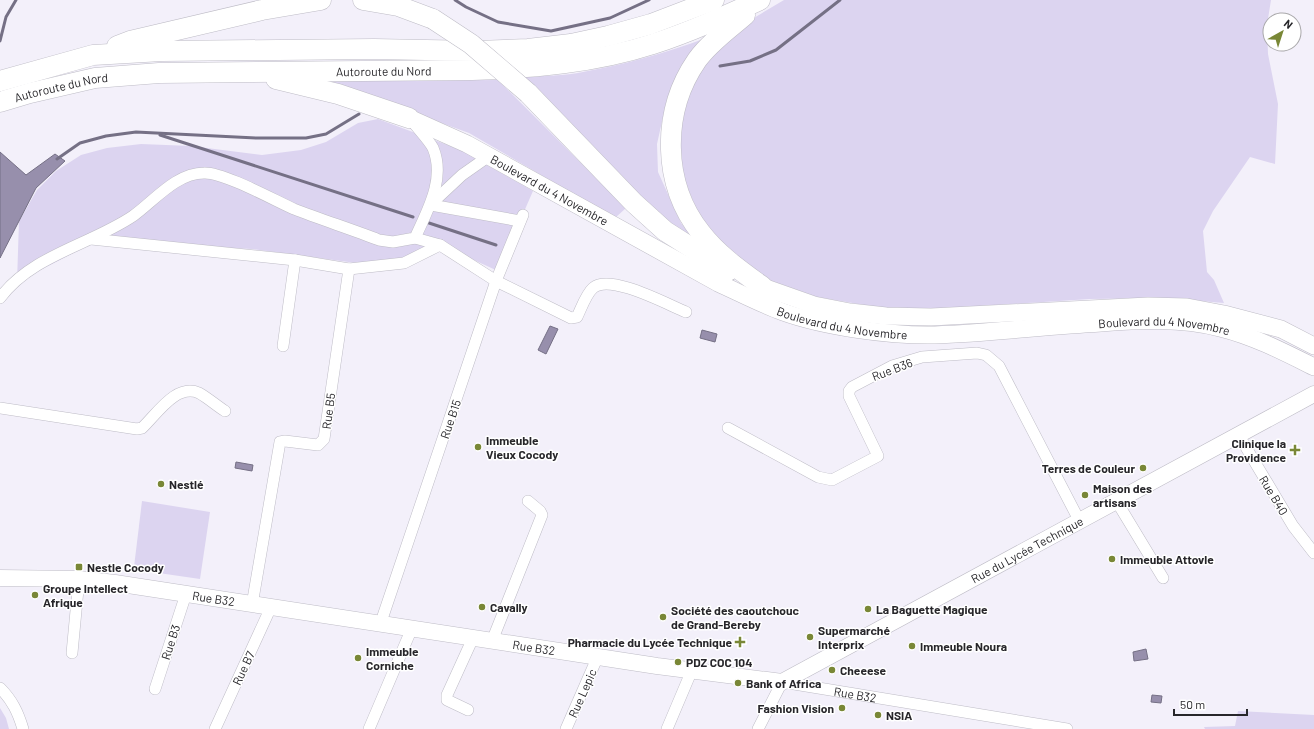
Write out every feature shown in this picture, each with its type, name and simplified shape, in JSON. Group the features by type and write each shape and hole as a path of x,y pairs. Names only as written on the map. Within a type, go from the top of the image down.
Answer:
{"highway":[{"path":"93,55 130,41 262,10 321,0"},
{"path":"363,0 398,6 433,20 471,44 528,93 634,203 665,230 725,270 763,287"},
{"name":"Autoroute du Nord","path":"0,80 93,55 162,51 228,50 478,51 528,49 571,44 608,36 651,24 714,0"},
{"path":"761,0 717,38 697,60 679,96 670,140 672,164 677,186 691,220 719,252 763,287"},
{"name":"Autoroute du Nord","path":"0,102 30,93 95,78 159,73 472,70 523,68 572,62 612,55 652,44 711,23 761,0"},
{"path":"241,72 338,94 409,118"}],"main road":[{"name":"Boulevard du 4 Novembre","path":"409,118 467,144 718,283 759,303 810,320 848,328 934,335 1138,321 1184,321 1220,328 1247,336 1283,351 1314,367"},
{"name":"Boulevard du 4 Novembre","path":"763,287 814,305 850,312 886,316 931,317 1148,306 1187,307 1224,314 1280,329 1314,346"}],"street":[{"path":"409,118 432,148 437,163 435,187 431,205 415,238"},
{"path":"431,205 462,175 489,156"},
{"path":"0,298 8,287 33,266 92,239 134,215 174,184 188,176 205,172 220,176 295,209 380,240 393,242 415,238 440,246 496,281 574,319 593,288 599,285 612,285 635,290 686,312"},
{"name":"Rue B15","path":"380,625 496,281 522,218 431,205"},
{"path":"92,239 295,260 349,269 404,263 440,246"},
{"path":"283,346 295,260"},
{"name":"Rue B5","path":"252,605 280,442 284,441 318,445 324,439 349,269"},
{"name":"Rue B36","path":"728,428 818,477 832,480 878,456 849,396 849,391 852,387 892,366 922,357 977,353 986,355 999,366 1080,522"},
{"path":"0,408 137,429 142,428 170,400 180,393 190,391 200,394 225,411"},
{"name":"Rue du Lycée Technique","path":"782,682 1117,502 1238,434 1311,398"},
{"name":"Rue B40","path":"1238,434 1293,526 1314,553"},
{"path":"492,641 542,515 540,511 528,501"},
{"path":"1117,502 1163,578"},
{"name":"Rue B32","path":"0,578 79,580 115,583 380,625 412,628 492,641 782,682 1067,729"},
{"path":"72,653 79,580"},
{"name":"Rue B3","path":"155,690 186,594"},
{"name":"Rue B7","path":"215,729 271,607"},
{"path":"369,729 412,628"},
{"path":"468,710 447,700 447,695 473,638"},
{"name":"Rue Lepic","path":"566,729 598,656"},
{"path":"667,729 692,670"},
{"path":"758,729 782,682"},
{"path":"0,688 11,699 18,713 23,729"}],"shaded area":[{"path":"784,0 1271,0 1269,12 1262,12 1262,52 1268,52 1278,104 1275,164 1250,157 1213,211 1203,231 1207,272 1214,280 1224,303 1164,298 1090,299 931,309 888,309 817,297 769,280 742,262 705,229 679,168 679,118 703,63 747,22"},
{"path":"706,38 677,77 667,99 657,144 658,172 681,223 693,238 671,224 639,196 523,77 564,75 594,70 658,54"},
{"path":"498,80 626,208 615,218 469,133 325,81"},
{"path":"378,119 461,150 533,191 498,271 443,246 405,258 356,263 252,249 97,241 17,282 19,221 37,190 56,171 81,155 107,148 141,144 191,146 262,155 301,150 326,142 358,123"},
{"path":"0,152 26,175 55,154 65,161 36,188 0,258"},
{"path":"550,326 558,329 546,354 538,350"},
{"path":"702,330 717,334 715,342 700,338"},
{"path":"236,462 253,465 252,471 235,468"},
{"path":"142,501 210,512 200,579 138,570 134,567"},
{"path":"1146,649 1148,659 1134,661 1133,652"},
{"path":"1152,695 1162,696 1161,703 1151,702"},
{"path":"0,708 6,718 9,729 0,729"},
{"path":"1238,711 1314,715 1314,729 1205,729 1204,727 1235,726"}],"waterway":[{"path":"0,41 6,17 16,0"},
{"path":"455,0 466,7 498,22 551,31 610,18 649,0"},
{"path":"720,66 750,61 776,50 840,0"},
{"path":"57,159 80,143 106,136 136,132 256,138 306,138 326,134 359,114"},
{"path":"160,135 413,217"},
{"path":"429,223 496,245"}],"place":[{"name":"Immeuble Vieux Cocody","path":"478,447"},
{"name":"Clinique la Providence","path":"1295,450"},
{"name":"Terres de Couleur","path":"1143,468"},
{"name":"Nestlé","path":"161,484"},
{"name":"Maison des artisans","path":"1085,495"},
{"name":"Immeuble Attovle","path":"1112,559"},
{"name":"Nestle Cocody","path":"79,567"},
{"name":"Groupe Intellect Afrique","path":"35,595"},
{"name":"Cavally","path":"482,607"},
{"name":"La Baguette Magique","path":"868,609"},
{"name":"Société des caoutchouc de Grand-Bereby","path":"663,617"},
{"name":"Supermarché Interprix","path":"810,637"},
{"name":"Pharmacie du Lycée Technique","path":"740,642"},
{"name":"Immeuble Noura","path":"912,646"},
{"name":"Immeuble Corniche","path":"358,658"},
{"name":"PDZ COC 104","path":"678,662"},
{"name":"Cheeese","path":"832,670"},
{"name":"Bank of Africa","path":"738,683"},
{"name":"Fashion Vision","path":"842,708"},
{"name":"NSIA","path":"878,715"}]}
